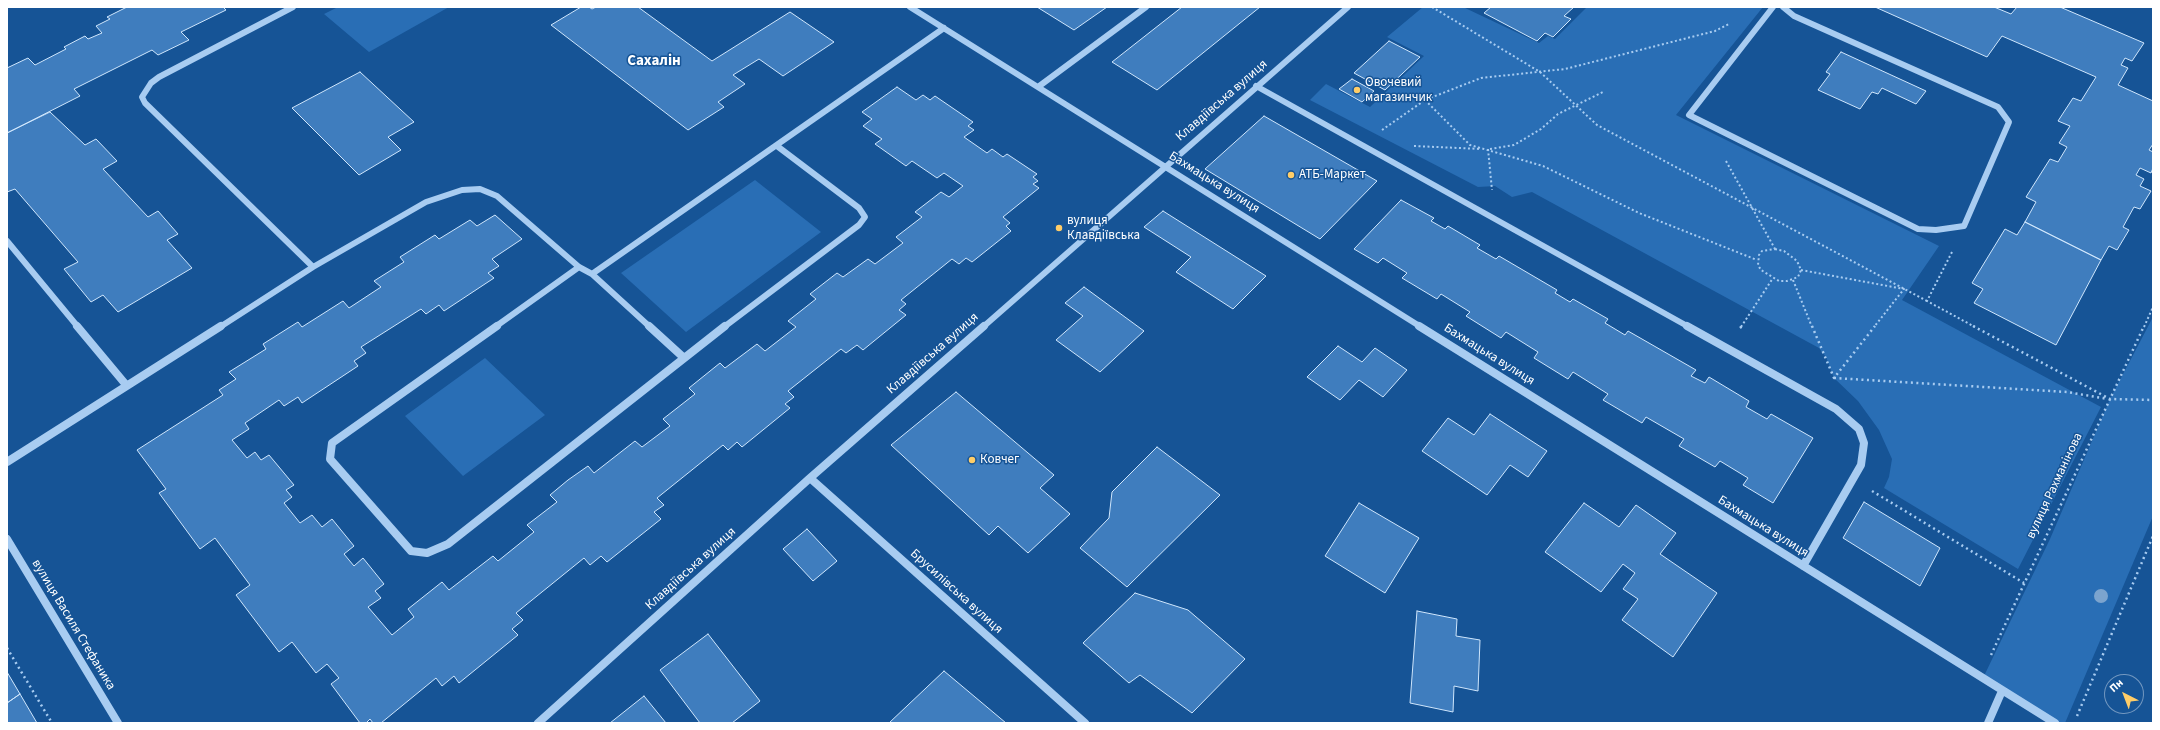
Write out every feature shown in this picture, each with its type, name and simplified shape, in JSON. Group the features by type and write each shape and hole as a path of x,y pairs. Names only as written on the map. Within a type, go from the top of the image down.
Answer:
{"street":[{"path":"293,7 159,77 147,87 142,97 145,103 313,267"},
{"name":"Бахмацька вулиця","path":"910,7 2054,723"},
{"path":"1038,87 1146,7"},
{"name":"Клавдіївська вулиця","path":"538,723 810,478 1164,166 1348,7"},
{"path":"1773,7 1689,115 1918,229 1936,230 1964,226 2009,122 1998,107 1794,16 1783,7"},
{"path":"592,274 944,28"},
{"path":"1256,86 1807,392 1836,409 1859,429 1864,443 1861,465 1854,480 1803,566"},
{"path":"579,267 332,443 330,459 411,551 427,554 448,544 684,357 859,225 865,216 860,208 777,146"},
{"path":"7,462 313,267 426,202 462,190 480,189 497,196 579,267 592,274 684,357"},
{"path":"7,241 127,386"},
{"name":"Брусилівська вулиця","path":"810,478 1085,723"},
{"name":"вулиця Василя Стефаника","path":"7,539 118,723"},
{"path":"1988,723 2002,690"}],"path":[{"path":"1432,7 1540,72 1597,125 2110,399"},
{"path":"1362,144 1425,100 1481,78 1565,69 1715,31 1736,21"},
{"path":"1409,146 1488,149 1514,145 1541,129 1558,114 1575,104 1603,92"},
{"path":"1425,100 1470,145 1543,166 1639,213 1757,260 1761,270 1772,278 1786,281 1793,280 1798,277 1801,270 1799,263 1793,257 1775,249 1762,251 1757,260"},
{"path":"1706,123 1775,249"},
{"path":"1488,149 1495,218"},
{"path":"1928,301 1964,226"},
{"path":"1801,270 1904,288"},
{"path":"1728,348 1772,278"},
{"path":"1793,280 1834,378"},
{"path":"1807,392 1834,378 1904,288"},
{"name":"вулиця Рахманінова","path":"1980,677 2153,307"},
{"path":"1834,378 2067,392 2110,399 2153,400"},
{"path":"1854,480 2024,584"},
{"path":"2074,723 2153,536"},
{"path":"7,648 52,723"}],"shaded area":[{"path":"338,7 449,7 369,52 324,14"},
{"path":"1423,7 1463,7 1539,43 1548,36 1555,39 1587,7 1763,7 1676,115 1939,246 1902,300 2101,407 2018,569 1884,488 1889,477 1892,459 1879,430 1858,401 1834,378 1826,357 1819,348 1532,192 1512,197 1495,186 1478,187 1310,100 1326,84 1370,107 1424,56 1387,37"},
{"path":"755,180 821,232 686,332 621,273"},
{"path":"2153,317 2153,516 2065,723 2057,723 1984,676 2050,539 2110,399"},
{"path":"485,358 545,415 463,476 405,416"}],"building":[{"path":"127,7 223,7 226,10 181,32 189,40 158,55 152,50 74,89 80,96 7,133 7,68 28,58 35,65 66,49 64,47 85,36 88,39 102,33 96,26 110,19 107,17"},
{"path":"581,7 589,7 592,9 596,7 638,7 712,61 790,12 834,42 783,76 759,59 733,75 745,84 718,102 724,107 688,130 551,25"},
{"path":"1037,7 1107,7 1074,30"},
{"path":"1182,7 1260,7 1157,90 1112,62"},
{"path":"1491,7 1574,7 1564,16 1571,19 1553,37 1545,33 1537,41 1484,13"},
{"path":"1875,7 1994,7 2011,14 2017,7 2060,7 2144,43 2132,61 2125,58 2121,65 2128,68 2118,85 2153,101 2153,144 2149,150 2153,152 2153,168 2151,173 2140,168 2136,175 2144,179 2140,186 2151,191 2140,209 2134,207 2123,227 2129,230 2117,250 2109,246 2101,260 2025,222 2036,202 2026,197 2050,159 2058,162 2067,147 2059,143 2070,126 2058,121 2073,98 2081,101 2096,77 2002,36 1987,57"},
{"path":"1389,41 1420,57 1385,90 1354,73"},
{"path":"1841,52 1926,91 1916,104 1882,88 1878,94 1872,92 1860,109 1818,90 1830,74 1826,72"},
{"path":"360,72 414,122 388,137 401,150 359,175 292,108"},
{"name":"Овочевий магазинчик","path":"1352,79 1374,91 1362,102 1339,89"},
{"path":"897,87 916,100 923,95 930,100 935,96 973,122 968,126 974,130 964,137 987,153 992,149 1003,157 1007,154 1037,174 1033,177 1038,181 1033,184 1039,188 1003,217 1010,223 1006,226 1011,231 972,262 966,258 959,264 952,259 901,300 906,304 899,310 906,315 863,350 857,345 846,353 841,349 788,391 794,397 785,404 790,408 742,447 737,442 728,450 723,445 657,498 664,505 654,512 661,519 607,562 601,556 590,565 584,558 516,613 523,620 512,629 518,635 459,683 454,676 442,686 436,678 381,723 373,723 370,719 366,723 360,723 331,684 339,678 327,664 316,673 292,642 279,652 236,595 250,585 215,538 200,549 159,493 166,489 137,450 223,395 219,390 236,379 229,372 266,349 263,344 298,322 302,327 343,301 349,308 381,287 374,281 404,262 400,257 435,235 439,239 470,220 477,226 495,215 522,239 492,259 499,266 488,273 494,278 444,311 439,305 426,314 421,309 361,347 366,353 354,361 358,366 302,403 298,397 284,406 279,400 245,423 249,429 232,440 247,458 255,452 261,460 269,455 294,485 286,490 292,497 284,503 300,523 312,515 322,527 332,519 354,546 344,554 354,566 363,558 384,584 375,591 381,598 368,607 392,635 414,617 408,609 442,582 449,590 493,556 498,561 534,532 527,525 557,502 550,495 568,480 588,466 594,473 635,441 642,447 670,426 663,419 695,394 689,388 720,363 725,368 757,344 765,351 796,327 788,321 816,299 810,294 837,273 843,277 868,259 875,264 903,243 896,237 922,217 915,212 941,192 949,197 963,186 944,173 937,178 912,161 906,166 875,144 882,139 863,126 872,119 862,112"},
{"path":"50,112 85,145 96,139 117,161 103,169 148,217 158,211 178,234 167,240 192,268 118,312 103,295 91,302 64,269 78,262 15,189 7,192 7,133"},
{"name":"АТБ-Маркет","path":"1264,116 1377,181 1320,239 1205,169"},
{"path":"1401,200 1434,218 1431,221 1445,229 1448,226 1480,245 1477,248 1496,259 1499,256 1557,290 1555,293 1570,302 1573,299 1608,319 1605,323 1625,335 1628,331 1696,370 1691,376 1705,383 1709,377 1749,401 1746,407 1767,419 1771,414 1813,438 1773,503 1743,485 1748,478 1720,461 1715,467 1679,446 1684,439 1646,417 1642,423 1603,400 1608,394 1573,372 1568,379 1534,358 1538,352 1506,332 1501,338 1466,316 1470,312 1441,294 1437,299 1402,278 1407,273 1383,258 1378,263 1354,249"},
{"path":"1163,211 1266,276 1233,309 1176,272 1191,257 1144,227"},
{"path":"2025,222 2101,260 2056,345 1974,303 1983,289 1972,283 2005,229 2017,235"},
{"path":"1084,287 1144,331 1100,372 1056,340 1083,316 1065,303"},
{"path":"1338,346 1362,362 1375,348 1407,370 1383,397 1359,380 1340,400 1307,377"},
{"name":"Ковчег","path":"956,392 1054,475 1040,488 1070,514 1028,553 998,526 989,535 891,445"},
{"path":"1490,414 1547,451 1528,477 1510,465 1487,495 1422,451 1448,418 1474,435"},
{"path":"1157,447 1220,495 1127,587 1080,548 1109,518 1112,492"},
{"path":"1864,502 1940,548 1920,586 1843,538"},
{"path":"1359,503 1419,538 1385,593 1325,556"},
{"path":"1584,503 1619,527 1636,505 1676,533 1660,554 1717,593 1673,657 1622,620 1638,599 1623,589 1635,573 1623,564 1601,592 1545,552"},
{"path":"807,529 837,561 813,581 783,549"},
{"path":"1135,593 1188,610 1245,659 1192,713 1140,675 1129,683 1083,643"},
{"path":"1417,611 1457,619 1456,636 1480,640 1478,691 1454,686 1453,712 1410,703"},
{"path":"708,634 760,701 732,723 700,723 660,670"},
{"path":"944,671 1006,723 889,723"},
{"path":"7,672 20,694 7,703"},
{"path":"20,694 37,723 7,723 7,703"},
{"path":"644,696 666,723 610,723"}],"place":[{"name":"Овочевий магазинчик","path":"1357,90"},
{"name":"АТБ-Маркет","path":"1291,175"},
{"name":"вулиця Клавдіївська","path":"1059,228"},
{"name":"Ковчег","path":"972,460"}],"district":[{"name":"Сахалін","path":"654,62"}]}
